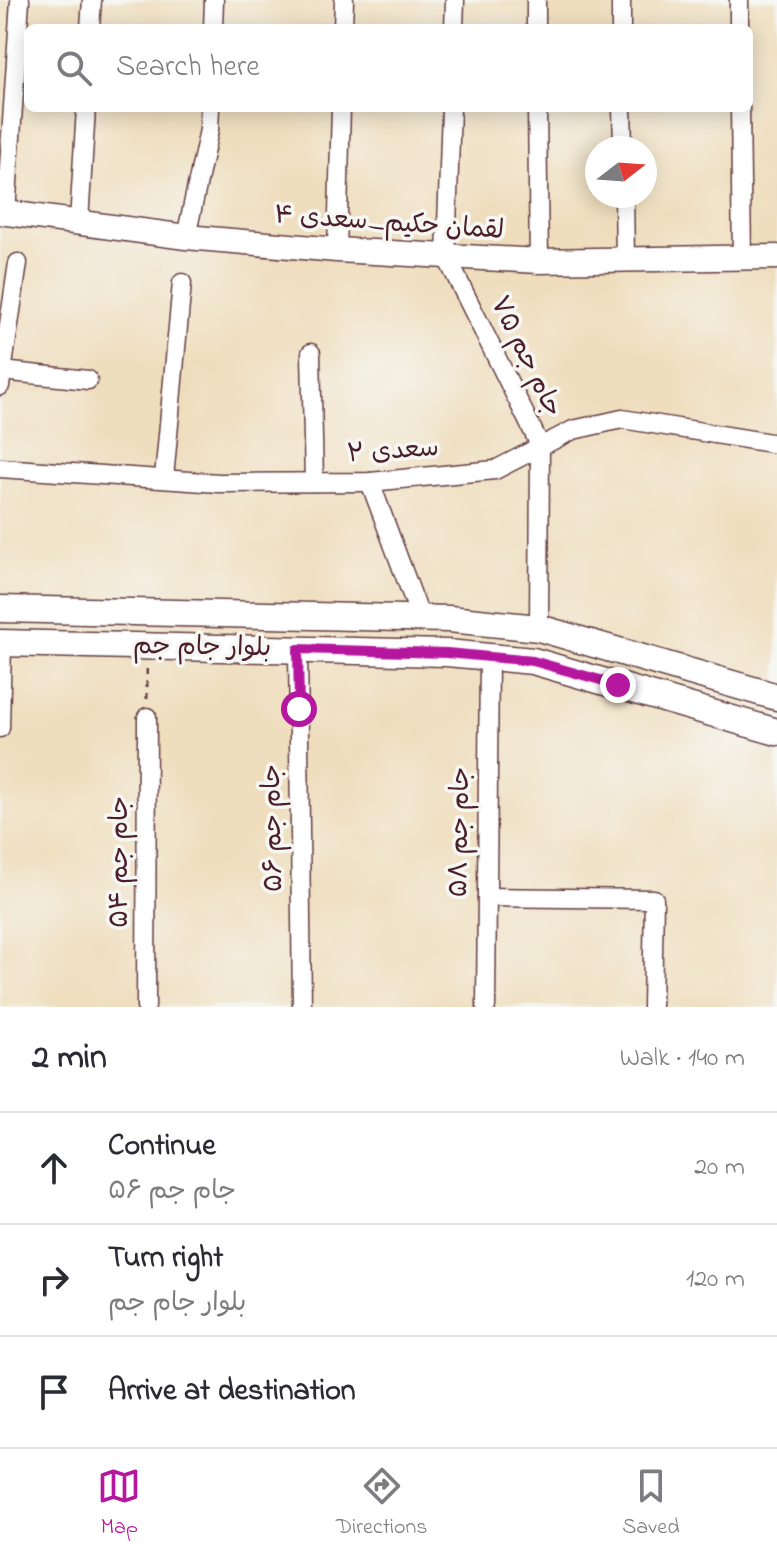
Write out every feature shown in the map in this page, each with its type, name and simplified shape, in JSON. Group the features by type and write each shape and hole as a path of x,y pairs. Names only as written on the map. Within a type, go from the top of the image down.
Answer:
{"main road":[{"name":"بلوار جام جم","path":"0,609 421,619 539,628 777,697"},
{"path":"298,616 298,649"},
{"name":"بلوار جام جم","path":"1,643 447,653 533,661 777,732"}],"street":[{"path":"3,212 20,0"},
{"path":"90,24 92,0"},
{"path":"213,24 214,0"},
{"path":"343,24 344,0"},
{"path":"454,24 455,0"},
{"path":"536,0 536,24"},
{"path":"621,0 621,24"},
{"path":"739,0 739,24"},
{"path":"79,222 86,112"},
{"path":"186,237 209,130 210,112"},
{"path":"337,250 341,112"},
{"path":"446,256 451,112"},
{"path":"537,112 539,261"},
{"path":"622,112 623,136"},
{"path":"740,112 742,257"},
{"path":"624,208 625,259"},
{"name":"لقمان حکیم_سعدی ۴","path":"3,212 186,237 337,250 539,261 777,257"},
{"name":"جام جم ۷۵","path":"446,256 540,445 539,628"},
{"path":"18,263 1,378 88,380"},
{"path":"164,478 182,283"},
{"path":"311,353 314,482"},
{"name":"سعدی ۲","path":"0,468 219,483 370,482 495,470 573,430 622,419 777,444"},
{"path":"370,482 421,619"},
{"path":"0,728 1,643"},
{"name":"جام جم ۵۶","path":"298,649 302,1007"},
{"name":"جام جم ۵۸","path":"486,1007 489,657"},
{"name":"جام جم ۵۴","path":"146,1007 147,717"},
{"path":"487,897 654,899 652,1007"}],"path":[{"path":"147,647 147,717"}],"route":[{"path":"299,709 298,649 447,653 533,661 618,685"}]}
